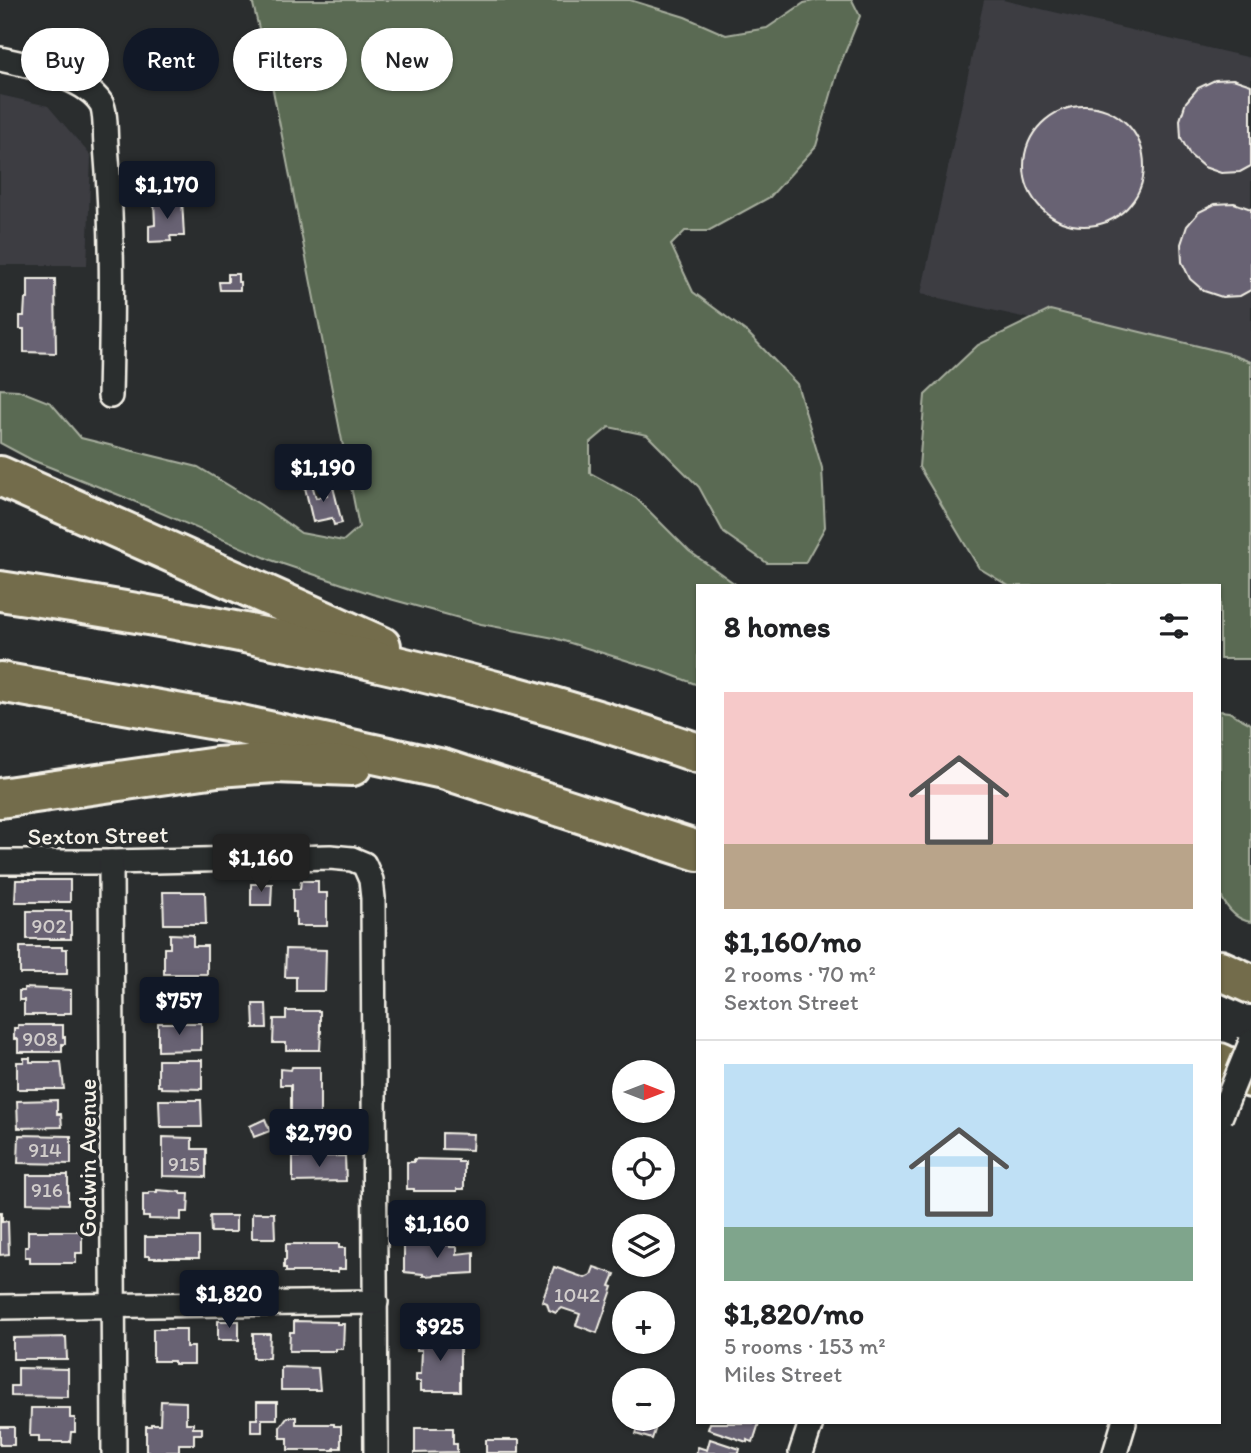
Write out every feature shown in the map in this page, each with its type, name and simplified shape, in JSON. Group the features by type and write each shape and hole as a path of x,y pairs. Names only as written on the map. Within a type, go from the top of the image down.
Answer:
{"highway":[{"path":"0,476 456,680"},
{"path":"0,591 189,623 456,680 633,731 696,752"},
{"path":"0,681 213,719 443,769 696,850"},
{"path":"0,798 217,767 275,763 368,767 484,781"},
{"path":"1221,970 1251,984"},
{"path":"1221,1063 1251,1078"}],"street":[{"path":"0,59 52,71 93,94 103,105 113,297 110,396"},
{"name":"Sexton Street","path":"0,862 330,857 352,859 364,864 371,880 373,898 376,1302"},
{"name":"Godwin Avenue","path":"111,862 114,1453"},
{"path":"1221,1116 1251,1042"},
{"path":"0,1307 376,1302 376,1453"},
{"path":"801,1453 811,1424"},
{"path":"1115,1453 1124,1424"}],"shaded area":[{"path":"984,0 1003,0 1251,58 1251,369 921,294"},
{"path":"0,95 48,106 91,156 87,265 0,265"}],"green space":[{"path":"252,0 630,0 685,17 726,35 767,28 804,3 818,0 852,0 860,16 839,67 816,146 770,197 708,231 685,231 671,245 693,292 748,333 797,384 822,468 825,527 805,563 767,563 724,533 699,487 647,435 609,427 590,443 590,473 636,498 689,551 735,584 696,584 696,684 554,638 481,624 372,594 271,560 32,460 0,443 0,389 18,390 51,403 81,438 198,467 301,533 343,541 359,527 273,91 347,91 347,28 259,28"},
{"path":"1050,310 1227,353 1251,362 1251,659 1221,659 1221,584 1006,584 979,568 919,467 925,395 978,345"},
{"path":"1221,711 1229,712 1251,724 1251,922 1241,919 1225,904 1221,896"}],"building":[{"path":"1233,79 1251,85 1251,166 1240,172 1221,173 1204,167 1190,155 1181,138 1180,120 1186,102 1198,88 1215,80"},
{"path":"1084,106 1107,110 1127,123 1140,143 1144,166 1140,189 1127,209 1107,222 1084,226 1061,222 1041,209 1028,189 1024,166 1028,143 1041,123 1061,110"},
{"path":"182,199 184,236 170,236 171,241 149,242 149,226 155,225 154,200"},
{"path":"1234,203 1251,209 1251,290 1240,296 1222,297 1204,291 1190,279 1182,262 1181,244 1187,226 1199,212 1215,204"},
{"path":"228,274 238,274 240,290 220,290 219,282 228,282"},
{"path":"28,279 55,279 56,353 24,352 24,329 20,329 20,316 24,316 25,299 28,299"},
{"path":"311,481 316,498 327,495 324,485 332,483 342,523 334,525 332,518 313,522 304,483"},
{"path":"16,880 70,880 70,902 15,902"},
{"path":"301,881 318,881 318,893 327,893 327,926 296,926 293,889 300,889"},
{"path":"251,884 272,884 271,905 251,905"},
{"path":"163,892 205,892 206,924 164,924"},
{"path":"27,911 71,911 71,939 27,939"},
{"path":"170,934 193,935 193,946 207,946 207,974 164,974 164,948 170,948"},
{"path":"20,947 67,949 67,974 20,974"},
{"path":"286,949 326,950 325,991 296,991 296,977 285,977"},
{"path":"159,987 201,987 201,1014 158,1013"},
{"path":"24,988 71,990 71,1013 24,1015 24,1000 19,1000 19,991 24,991"},
{"path":"253,1004 266,1004 267,1028 254,1028"},
{"path":"286,1011 320,1011 320,1050 286,1050 286,1043 273,1043 274,1019 286,1019"},
{"path":"158,1023 201,1023 201,1050 158,1051"},
{"path":"18,1025 63,1025 65,1044 62,1044 62,1052 18,1052 18,1039 14,1039 14,1028 18,1028"},
{"path":"24,1058 30,1058 30,1062 61,1062 64,1089 17,1089 17,1062 24,1062"},
{"path":"158,1060 202,1060 202,1089 161,1088 158,1086"},
{"path":"292,1067 320,1067 320,1122 291,1122 291,1085 280,1085 280,1069 291,1070"},
{"path":"57,1100 57,1114 61,1114 62,1127 18,1128 17,1101"},
{"path":"159,1100 201,1100 202,1127 160,1126"},
{"path":"265,1119 270,1131 254,1137 250,1126"},
{"path":"442,1133 473,1134 472,1150 442,1149"},
{"path":"19,1135 71,1136 71,1164 18,1163"},
{"path":"163,1137 192,1138 192,1149 206,1149 206,1177 163,1176"},
{"path":"345,1156 346,1181 293,1182 293,1157"},
{"path":"414,1159 464,1162 464,1189 407,1189 407,1162 414,1162"},
{"path":"27,1175 68,1175 68,1204 27,1203"},
{"path":"157,1190 189,1194 188,1212 181,1212 181,1220 143,1217 143,1194"},
{"path":"0,1212 2,1222 8,1221 9,1254 0,1255"},
{"path":"253,1213 274,1213 275,1238 252,1238"},
{"path":"210,1216 236,1216 236,1232 211,1232"},
{"path":"28,1231 82,1231 82,1253 76,1253 76,1263 30,1263 30,1257 25,1257"},
{"path":"145,1237 199,1237 199,1258 150,1258 145,1256"},
{"path":"286,1244 339,1244 339,1248 345,1248 345,1269 338,1269 338,1272 286,1272"},
{"path":"404,1245 450,1245 457,1247 457,1254 474,1252 474,1273 423,1276 404,1272"},
{"path":"554,1267 585,1278 591,1275 594,1267 612,1273 614,1277 610,1286 613,1287 597,1333 576,1325 580,1314 562,1308 556,1313 549,1310 547,1303 542,1301"},
{"path":"218,1321 239,1321 239,1340 218,1340"},
{"path":"294,1321 344,1324 343,1349 289,1351 290,1332 294,1332"},
{"path":"153,1329 186,1329 186,1347 194,1347 194,1364 153,1361"},
{"path":"253,1334 270,1334 269,1358 253,1358"},
{"path":"422,1334 460,1335 460,1391 421,1391 421,1381 416,1381 416,1374 421,1374 422,1350 417,1350 417,1344 422,1344"},
{"path":"66,1337 67,1359 13,1359 13,1338"},
{"path":"281,1367 318,1368 320,1390 281,1390"},
{"path":"18,1368 68,1369 68,1397 11,1396 11,1386 18,1386"},
{"path":"161,1401 186,1402 186,1423 193,1423 193,1428 202,1428 202,1434 194,1434 194,1444 179,1444 179,1452 146,1452 146,1426 160,1424"},
{"path":"257,1402 277,1402 277,1419 262,1419 262,1432 251,1432 251,1419 257,1419"},
{"path":"31,1408 70,1408 70,1418 75,1418 75,1432 71,1432 70,1442 39,1442 39,1436 30,1436"},
{"path":"287,1417 296,1417 296,1424 341,1426 341,1448 288,1450 288,1438 280,1438 280,1427"},
{"path":"710,1424 759,1424 753,1442 708,1429"},
{"path":"0,1427 14,1427 14,1445 0,1445"},
{"path":"415,1428 453,1428 453,1444 457,1444 457,1452 415,1453"},
{"path":"637,1431 655,1431 652,1439 636,1434"},
{"path":"710,1439 740,1449 739,1453 696,1453 698,1447 707,1450"},
{"path":"486,1440 519,1440 519,1453 486,1453"}]}
